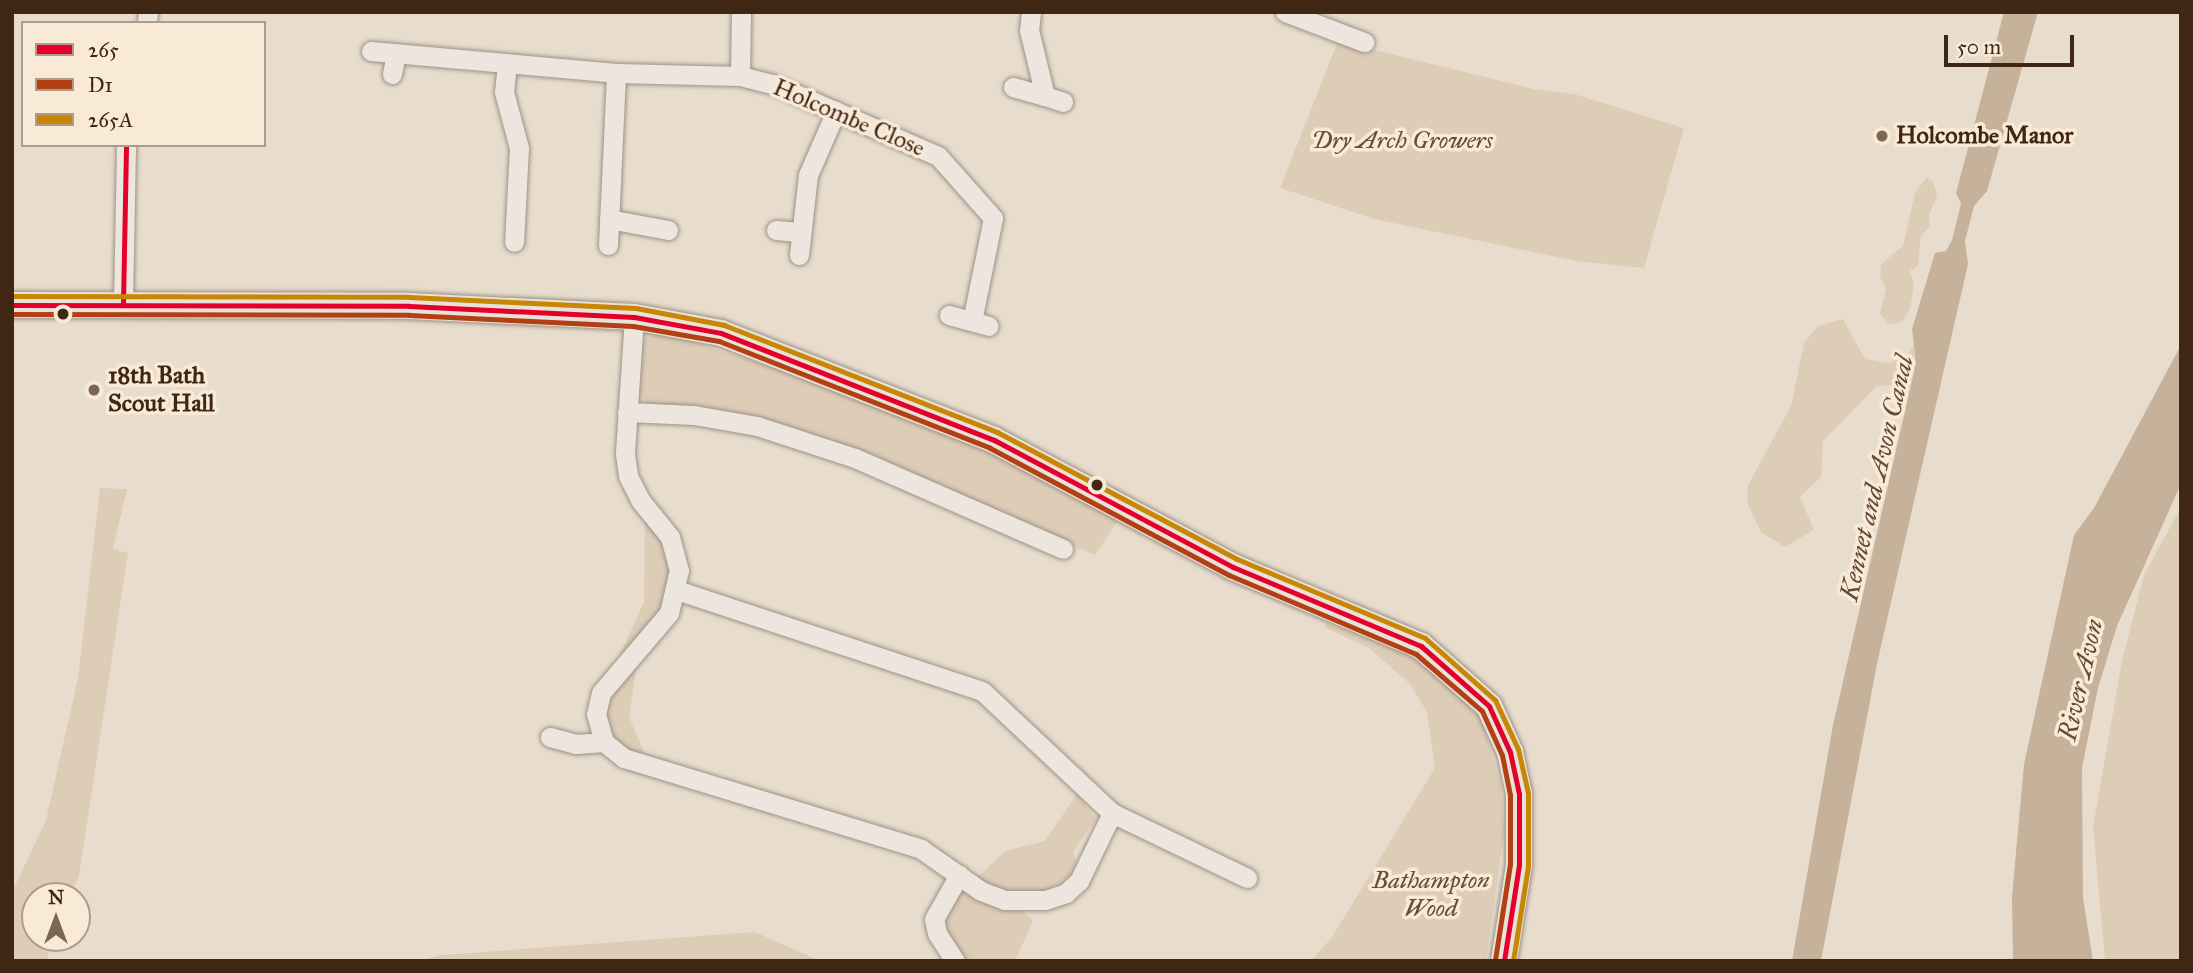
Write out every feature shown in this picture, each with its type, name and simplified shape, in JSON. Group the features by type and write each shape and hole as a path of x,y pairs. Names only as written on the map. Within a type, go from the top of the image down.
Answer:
{"highway":[{"path":"12,305 409,306 634,317 721,333 981,434 1233,567 1421,646 1489,706 1510,752 1519,794 1519,865 1504,961"}],"street":[{"name":"Holcombe Close","path":"740,76 741,12"},
{"path":"1013,87 1054,99 1029,30 1031,12"},
{"path":"1285,12 1364,42"},
{"name":"Holcombe Close","path":"372,51 616,74 740,76 773,84 938,156 993,218 980,323 949,315"},
{"path":"392,74 396,53"},
{"path":"507,64 504,92 519,148 510,191 514,242"},
{"path":"608,245 616,74"},
{"path":"799,255 808,174 836,111"},
{"path":"122,304 126,147"},
{"path":"609,219 668,230"},
{"path":"776,230 801,232"},
{"path":"634,317 627,412 628,476 678,554 677,590 669,612 601,692 596,714 604,742 624,758 921,849 981,891 1025,903 1066,893 1079,881 1112,813"},
{"path":"627,412 694,415 769,430 855,458 1063,550"},
{"path":"677,590 982,691 1112,813 1247,878"},
{"path":"550,737 576,744 604,742"},
{"path":"954,961 937,933 934,919 959,875"}],"green space":[{"name":"Dry Arch Growers","path":"1338,41 1534,89 1574,94 1684,128 1644,268 1577,261 1374,219 1280,188"},
{"path":"1926,178 1933,181 1937,195 1929,215 1930,227 1921,236 1918,266 1910,271 1914,285 1910,309 1902,321 1890,325 1880,314 1886,288 1880,278 1881,264 1903,246 1915,193"},
{"path":"1843,319 1865,359 1889,363 1905,357 1913,346 1916,363 1907,398 1890,385 1876,387 1823,441 1821,477 1800,497 1814,530 1785,547 1761,532 1747,503 1748,485 1791,406 1804,343 1818,326"},
{"path":"665,333 870,399 1015,459 1119,519 1095,555 854,452 649,406 637,391 640,349 647,337"},
{"path":"100,488 127,489 113,549 128,553 79,876 76,882 21,882 21,952 49,952 47,961 12,961 12,892 46,820 78,678"},
{"path":"2181,507 2181,961 2105,961 2093,827 2122,661 2144,575"},
{"path":"645,518 664,543 672,573 661,614 620,655 644,602"},
{"name":"Bathampton Wood","path":"1326,623 1405,653 1464,696 1482,721 1501,785 1504,833 1486,961 1311,961 1332,937 1435,768 1427,712 1410,684 1369,648 1326,628"},
{"path":"637,664 629,717 645,754 636,758 612,738 605,722 609,693"},
{"path":"1077,794 1096,819 1073,852 1076,861 1072,874 1046,892 1027,895 993,888 977,878 1005,851 1045,841"},
{"path":"963,889 988,905 1020,909 1033,921 1015,961 965,961 948,939 944,911"},
{"path":"755,932 820,961 419,961 441,955"}],"water":[{"path":"2004,12 2038,12 1987,191 1974,206 1965,241 1968,264 1877,664 1821,961 1792,961 1833,725 1916,363 1912,329 1935,253 1946,251 1952,240 1961,204 1956,193"},
{"name":"River Avon","path":"2181,345 2181,484 2117,626 2098,688 2082,768 2083,898 2093,961 2013,961 2012,896 2024,764 2074,535 2094,508"}],"transit line":[{"name":"265","path":"123,304 126,147"},
{"name":"265A","path":"12,296 409,297 636,308 724,325 997,432 1237,559 1425,638 1495,700 1518,749 1528,793 1528,866 1513,961"},
{"name":"265","path":"12,305 409,306 634,317 721,333 994,440 1233,567 1421,646 1489,706 1510,752 1519,794 1519,865 1504,961"},
{"name":"D1","path":"12,314 409,315 633,326 719,341 990,448 1229,575 1416,654 1482,711 1502,755 1510,795 1510,864 1495,960"}],"place":[{"name":"Holcombe Manor","path":"1882,136"},
{"name":"18th Bath Scout Hall","path":"94,390"}],"water label":[{"name":"Kennet and Avon Canal","path":"1877,478"}]}
